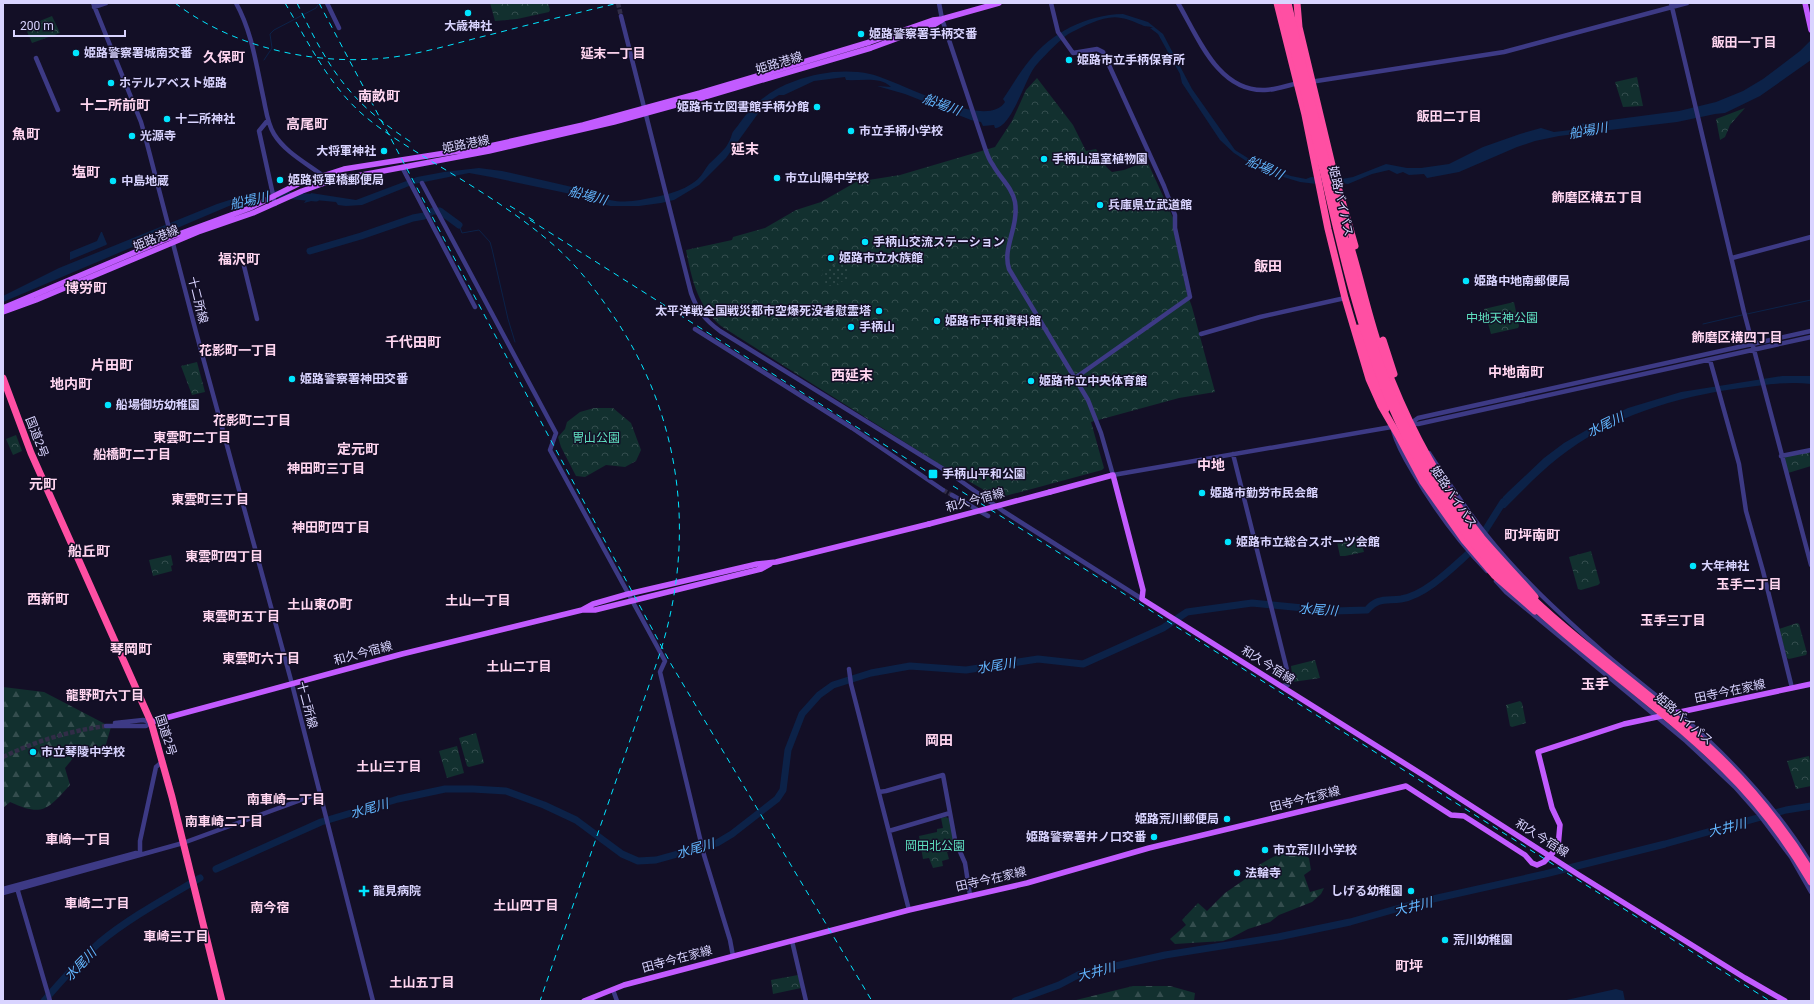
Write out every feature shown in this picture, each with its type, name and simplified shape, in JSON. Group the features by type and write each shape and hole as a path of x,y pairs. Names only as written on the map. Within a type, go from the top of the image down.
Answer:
{"highway":[{"path":"1273,3 1283,27"},
{"path":"1277,3 1297,84 1317,171 1328,229 1345,298 1369,379 1381,406 1423,482 1464,540 1494,575 1528,606 1552,620"},
{"name":"姫路バイパス","path":"1282,3 1339,240 1372,357 1390,405 1414,455 1429,481 1466,535 1505,579 1688,736 1724,769 1774,826 1811,882"},
{"name":"姫路バイパス","path":"1288,3 1338,199 1358,289 1378,358 1395,403 1419,452 1438,484 1471,531 1509,575 1552,620 1707,745 1730,767 1748,786 1779,824 1811,871"},
{"path":"1293,3 1334,173 1338,199 1374,329 1405,413 1429,461 1458,506 1552,620"},
{"path":"1297,3 1299,27"},
{"path":"1338,199 1382,338 1409,412 1411,423"},
{"path":"1339,240 1340,261 1360,334 1392,427"},
{"name":"国道2号","path":"3,378 33,458 152,722 222,1001"}],"main road":[{"name":"姫路港線","path":"275,201 298,184 322,175 344,169 490,146 646,110 872,48 934,25 942,20 999,3"},
{"path":"1805,3 1811,30"},
{"name":"姫路港線","path":"3,308 171,237 330,181 489,151 584,130 646,110"},
{"name":"姫路港線","path":"3,312 44,297 171,237"},
{"path":"1113,475 1143,590 1142,599"},
{"name":"和久今宿線","path":"152,722 292,684 582,610 593,604 628,594 758,564 776,562 929,524 1113,475"},
{"name":"和久今宿線","path":"582,610 595,610 761,568 776,562"},
{"name":"和久今宿線","path":"1142,599 1580,875 1745,978 1785,1001"},
{"name":"田寺今在家線","path":"584,1001 624,985 733,956 909,910 1027,883 1149,848 1406,786 1451,815 1464,816 1525,855 1534,865 1544,862 1558,846 1560,825 1552,808 1538,752 1624,724 1811,684"}],"street":[{"path":"94,5 106,3"},
{"path":"236,3 245,20 251,37 268,120 274,134 285,147 322,175"},
{"path":"327,3 339,28"},
{"path":"939,3 942,20 958,65 976,125 990,161 1009,188 1015,202 1015,227 1007,253 1009,269 1075,378 1097,421 1113,475 1411,423 1418,424 1811,338"},
{"path":"1052,3 1054,19 1058,32 1073,53 1098,49 1103,52 1164,186 1175,215 1175,228 1190,297 1075,378"},
{"path":"1178,3 1211,60 1222,74 1243,87 1265,90 1504,52 1671,5 1688,3"},
{"name":"十二所線","path":"94,5 141,122 292,684 373,1001"},
{"path":"1671,5 1754,350 1811,566"},
{"path":"621,16 665,190 694,300 698,310 707,321 953,476"},
{"path":"36,58 58,110"},
{"path":"268,120 259,131 275,201"},
{"path":"402,167 475,307"},
{"path":"422,183 556,433 550,450 665,661 660,672 700,840 730,940 733,956"},
{"path":"1732,258 1811,238"},
{"path":"244,266 257,319"},
{"path":"1202,334 1260,317 1345,298"},
{"path":"695,329 852,428 943,490"},
{"path":"1411,423 1418,418 1811,331"},
{"path":"1710,360 1739,464 1746,511 1763,571 1792,688"},
{"path":"1411,423 1418,431 1430,453 1488,538 1534,588 1594,645 1677,713 1727,758 1782,820 1811,864"},
{"path":"1392,427 1398,444 1418,481 1435,508 1474,558 1506,592 1657,717 1721,773 1767,824 1791,857 1811,892"},
{"path":"1781,456 1811,450"},
{"path":"1233,454 1290,678 1288,685 1282,686"},
{"path":"958,479 1021,522 1142,599"},
{"path":"952,495 988,516"},
{"path":"849,669 851,684 909,910"},
{"path":"106,725 146,726 152,722"},
{"path":"140,854 140,841 156,767 163,761"},
{"path":"879,792 886,792 943,775 955,840 965,863 970,895"},
{"path":"3,889 17,887 137,856 183,842 320,793"},
{"path":"889,831 950,813"},
{"path":"3,893 17,887"},
{"path":"17,887 50,1001"},
{"path":"792,941 806,1001"},
{"path":"614,990 617,1001"}],"green space":[{"path":"490,3 548,3 550,10 549,12 517,19 495,21"},
{"path":"52,16 60,33 32,43 25,27"},
{"path":"1637,77 1643,106 1623,107 1615,82"},
{"name":"手柄山平和公園","path":"1037,78 1073,125 1086,151 1096,149 1109,170 1112,172 1124,170 1147,161 1174,220 1173,228 1187,293 1215,392 1179,398 1091,422 1104,468 1102,470 998,498 944,467 721,326 713,318 701,301 693,282 686,250 732,240 733,237 765,228 796,210 821,202 856,182 900,175 995,147 1012,121 1026,90"},
{"path":"1745,108 1730,125 1725,137 1720,140 1716,119"},
{"path":"915,230 918,232 903,248 905,254 911,255 926,240 928,243 915,257 906,259 900,253 900,247"},
{"path":"844,261 850,278 832,286 826,285 825,282 827,278 822,276 823,269"},
{"name":"中地天神公園","path":"1514,302 1519,326 1518,328 1491,334 1484,309"},
{"path":"197,362 205,392 192,395 181,366"},
{"name":"冑山公園","path":"594,408 613,408 631,423 641,450 636,461 625,467 606,465 585,477 576,476 561,447 558,437 565,429 567,422 580,412"},
{"path":"16,435 22,451 13,455 6,439"},
{"path":"1809,451 1811,466 1788,473 1784,457"},
{"path":"1358,536 1364,552 1340,556 1337,542"},
{"path":"1591,551 1600,583 1581,590 1578,589 1569,557"},
{"path":"171,555 173,565 171,566 172,571 153,576 149,560"},
{"path":"1797,623 1799,624 1807,653 1806,655 1789,659 1787,658 1779,629"},
{"path":"1315,660 1320,678 1293,682 1291,666"},
{"path":"3,687 44,692 111,727 104,751 78,752 65,768 70,785 56,800 44,808 37,810 30,809 10,802 3,808"},
{"path":"1520,701 1522,703 1526,723 1512,727 1510,726 1506,705"},
{"path":"476,733 484,763 469,767 467,766 459,738"},
{"path":"457,746 464,773 447,778 439,751"},
{"path":"1809,756 1811,765 1811,786 1796,789 1787,761"},
{"name":"岡田北公園","path":"946,817 950,819 957,848 947,852 949,859 942,861 943,866 933,868 929,858 923,859 919,836 937,832 937,829 943,828 941,818"},
{"path":"1289,851 1299,852 1309,858 1311,870 1304,875 1310,892 1324,888 1321,894 1312,902 1279,915 1270,922 1248,929 1223,941 1175,944 1170,939 1186,925 1182,920 1198,903 1207,911 1225,893 1257,871 1259,865 1273,857"},
{"path":"798,975 801,988 773,994 771,980"},
{"path":"1133,986 1170,986 1195,993 1194,1001 1072,1001"}],"water":[{"path":"1123,14 1148,22 1163,34 1192,89 1235,150 1259,165 1291,176 1306,179 1311,177 1342,179 1353,177 1386,164 1407,168 1421,168 1449,164 1483,147 1541,128 1554,132 1571,130 1580,124 1679,111 1716,102 1743,91 1763,79 1800,51 1811,40 1811,60 1760,96 1725,113 1677,122 1559,136 1535,141 1517,147 1459,172 1427,178 1424,174 1409,175 1403,172 1397,174 1389,170 1372,174 1348,184 1342,183 1325,185 1300,182 1260,170 1234,153 1220,140 1182,83 1180,74 1158,34 1150,28 1153,28 1115,17 1096,21 1072,32 1052,48 1030,74 1007,120 1001,126 995,128 994,125 983,126 981,122 971,120 905,94 877,86 891,87 881,81 846,80 845,77 814,81 784,95 779,95 771,100 771,102 762,108 726,158 699,185 674,200 639,206 610,206 566,193 469,173 414,184 362,205 346,206 338,205 336,202 315,200 304,203 311,193 356,200 417,177 479,168 502,171 572,187 614,201 636,201 663,195 685,188 698,179 709,164 726,147 733,132 757,103 786,84 813,75 832,72 861,72 882,78 961,108 980,111 995,110 1005,102 1003,99 1029,61 1048,42 1071,27 1083,22 1109,15"},
{"path":"268,189 270,196 268,198 253,198 229,206 3,302 3,296 59,268 217,204 242,196 260,193"},
{"path":"101,232 107,244 106,245 70,260 70,252 97,241"},
{"path":"1782,376 1811,376 1811,384 1776,384 1716,392 1668,403 1622,420 1578,443 1537,476 1505,508 1499,509 1503,497 1544,458 1564,443 1628,408 1681,392"},
{"path":"1616,989 1623,991 1625,1001 1562,1001"}],"waterway":[{"path":"264,60 272,48 270,34 274,30 316,8 319,3"},
{"name":"船場川","path":"275,194 316,198"},
{"path":"310,251 361,236 413,218 424,216 433,211 440,211 459,225"},
{"path":"459,225 462,233 479,230 490,242 508,319 515,342"},
{"path":"1747,314 1811,300"},
{"path":"1703,324 1742,315"},
{"name":"水尾川","path":"1481,537 1503,502"},
{"name":"水尾川","path":"216,869 321,822 398,799 445,789 506,791 544,805 576,820 622,854 638,861 656,860 717,843 732,834 777,799 783,790 788,750 802,714 819,695 833,685 871,673 910,666 966,670 1038,659 1083,664 1163,628 1187,612 1252,603 1334,611 1367,610 1379,601 1401,599 1429,587 1447,573 1474,547"},
{"name":"大井川","path":"1015,1001 1059,985 1078,975 1102,969 1165,955 1278,937 1350,922 1424,901 1545,874 1665,844 1786,810 1811,806"},
{"name":"水尾川","path":"44,1001 84,957 99,943 123,925 200,878"}],"tunnel":[{"path":"618,3 621,16"},
{"path":"943,490 952,495"},
{"path":"3,757 53,737 106,726"}],"railway":[{"path":"175,3 199,19 224,32 251,43 279,51 337,59 394,57 420,52 618,3"},
{"path":"285,3 318,60 337,88 360,112 394,138 512,212 557,248 579,270 610,311 635,351 654,393 668,436 676,480 679,526 677,571 670,617 657,662 540,1001"},
{"path":"297,3 319,47 342,82 371,112 411,142"},
{"path":"319,3 671,664 872,1001"},
{"path":"510,206 536,222"},
{"path":"530,220 937,478"},
{"path":"953,486 1770,1001"}],"place":[{"name":"大歳神社","path":"468,13"},
{"name":"姫路警察署手柄交番","path":"861,34"},
{"name":"姫路警察署城南交番","path":"76,53"},
{"name":"姫路市立手柄保育所","path":"1069,60"},
{"name":"ホテルアベスト姫路","path":"111,83"},
{"name":"姫路市立図書館手柄分館","path":"817,107"},
{"name":"十二所神社","path":"167,119"},
{"name":"市立手柄小学校","path":"851,131"},
{"name":"光源寺","path":"132,136"},
{"name":"大将軍神社","path":"384,151"},
{"name":"手柄山温室植物園","path":"1044,159"},
{"name":"市立山陽中学校","path":"777,178"},
{"name":"姫路将軍橋郵便局","path":"280,180"},
{"name":"中島地蔵","path":"113,181"},
{"name":"兵庫県立武道館","path":"1100,205"},
{"name":"手柄山交流ステーション","path":"865,242"},
{"name":"姫路市立水族館","path":"831,258"},
{"name":"姫路中地南郵便局","path":"1466,281"},
{"name":"太平洋戦全国戦災都市空爆死没者慰霊塔","path":"879,311"},
{"name":"姫路市平和資料館","path":"937,321"},
{"name":"手柄山","path":"851,327"},
{"name":"姫路警察署神田交番","path":"292,379"},
{"name":"姫路市立中央体育館","path":"1031,381"},
{"name":"船場御坊幼稚園","path":"108,405"},
{"name":"手柄山平和公園","path":"933,474"},
{"name":"姫路市勤労市民会館","path":"1202,493"},
{"name":"姫路市立総合スポーツ会館","path":"1228,542"},
{"name":"大年神社","path":"1693,566"},
{"name":"市立琴陵中学校","path":"33,752"},
{"name":"姫路荒川郵便局","path":"1227,819"},
{"name":"姫路警察署井ノ口交番","path":"1154,837"},
{"name":"市立荒川小学校","path":"1265,850"},
{"name":"法輪寺","path":"1237,873"},
{"name":"龍見病院","path":"364,891"},
{"name":"しげる幼稚園","path":"1411,891"},
{"name":"荒川幼稚園","path":"1445,940"}],"district":[{"name":"飯田一丁目","path":"1744,42"},
{"name":"延末一丁目","path":"613,53"},
{"name":"久保町","path":"224,57"},
{"name":"南畝町","path":"379,96"},
{"name":"十二所前町","path":"115,105"},
{"name":"飯田二丁目","path":"1449,116"},
{"name":"高尾町","path":"307,124"},
{"name":"魚町","path":"26,134"},
{"name":"延末","path":"745,149"},
{"name":"塩町","path":"86,172"},
{"name":"飾磨区構五丁目","path":"1597,197"},
{"name":"福沢町","path":"239,259"},
{"name":"飯田","path":"1268,266"},
{"name":"博労町","path":"86,288"},
{"name":"飾磨区構四丁目","path":"1737,337"},
{"name":"千代田町","path":"413,342"},
{"name":"花影町一丁目","path":"238,350"},
{"name":"片田町","path":"112,365"},
{"name":"中地南町","path":"1516,372"},
{"name":"西延末","path":"852,375"},
{"name":"地内町","path":"71,384"},
{"name":"花影町二丁目","path":"252,420"},
{"name":"東雲町二丁目","path":"192,437"},
{"name":"定元町","path":"358,449"},
{"name":"船橋町二丁目","path":"132,454"},
{"name":"中地","path":"1211,465"},
{"name":"神田町三丁目","path":"326,468"},
{"name":"元町","path":"43,484"},
{"name":"東雲町三丁目","path":"210,499"},
{"name":"神田町四丁目","path":"331,527"},
{"name":"町坪南町","path":"1532,535"},
{"name":"船丘町","path":"89,551"},
{"name":"東雲町四丁目","path":"224,556"},
{"name":"玉手二丁目","path":"1749,584"},
{"name":"西新町","path":"48,599"},
{"name":"土山一丁目","path":"478,600"},
{"name":"土山東の町","path":"320,604"},
{"name":"東雲町五丁目","path":"241,616"},
{"name":"玉手三丁目","path":"1673,620"},
{"name":"琴岡町","path":"131,649"},
{"name":"東雲町六丁目","path":"261,658"},
{"name":"土山二丁目","path":"519,666"},
{"name":"玉手","path":"1595,684"},
{"name":"龍野町六丁目","path":"105,695"},
{"name":"岡田","path":"939,740"},
{"name":"土山三丁目","path":"389,766"},
{"name":"南車崎一丁目","path":"286,799"},
{"name":"南車崎二丁目","path":"224,821"},
{"name":"車崎一丁目","path":"78,839"},
{"name":"車崎二丁目","path":"97,903"},
{"name":"土山四丁目","path":"526,905"},
{"name":"南今宿","path":"270,907"},
{"name":"車崎三丁目","path":"176,936"},
{"name":"町坪","path":"1409,966"},
{"name":"土山五丁目","path":"422,982"}]}
